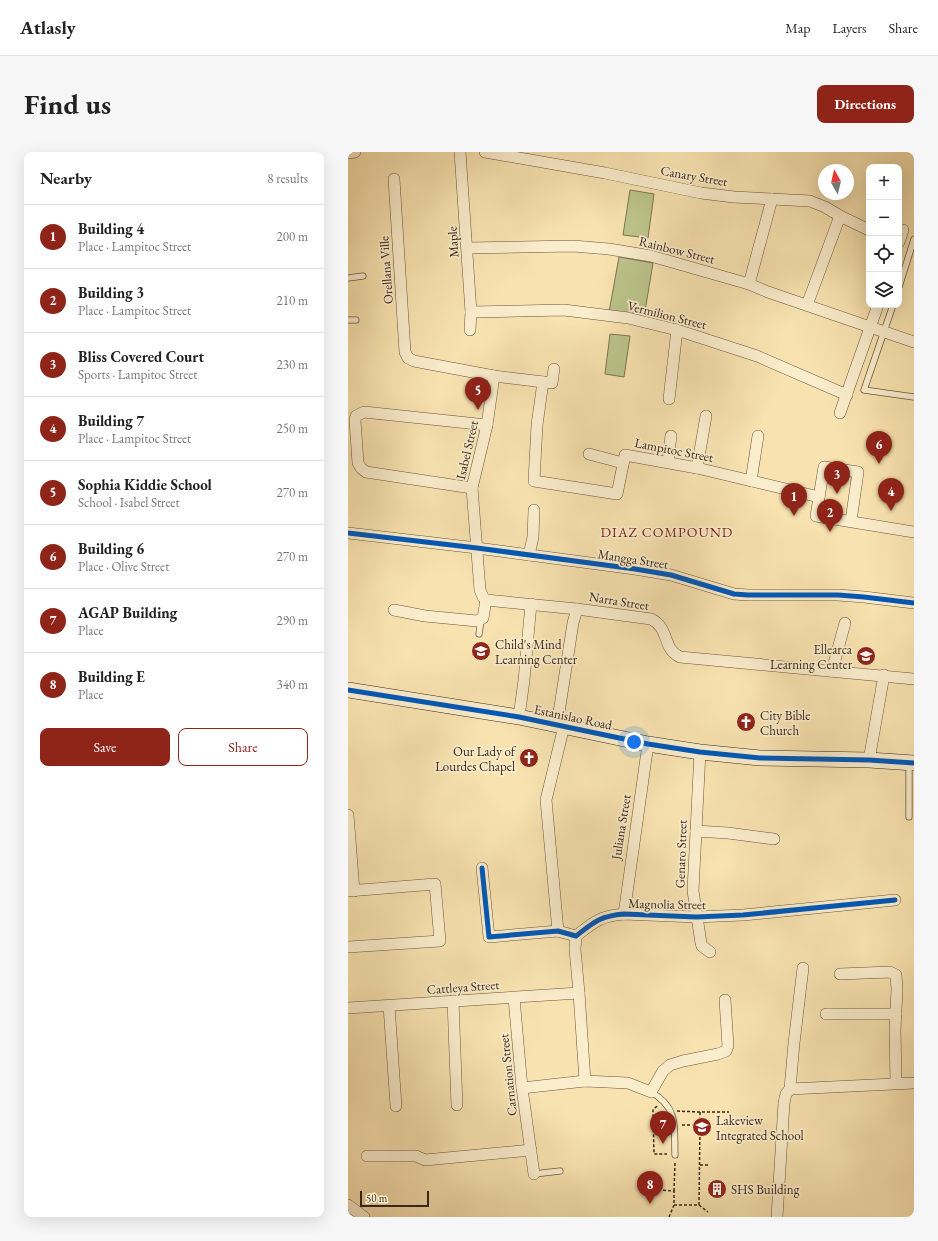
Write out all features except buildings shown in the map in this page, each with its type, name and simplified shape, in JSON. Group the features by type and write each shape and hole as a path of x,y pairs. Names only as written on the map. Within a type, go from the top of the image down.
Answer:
{"street":[{"path":"348,153 359,152"},
{"name":"Maple","path":"460,152 468,248 471,312 470,330"},
{"name":"Canary Street","path":"485,152 604,173 701,193 734,197 810,201 825,207 866,229"},
{"name":"Orellana Ville","path":"394,180 405,352 408,358 414,361 494,376"},
{"path":"749,284 772,199"},
{"path":"807,305 840,216"},
{"path":"901,236 903,230"},
{"name":"Rainbow Street","path":"468,248 573,246 609,249 651,256 749,284 768,292 914,342"},
{"path":"840,413 872,327 877,308"},
{"name":"Vermilion Street","path":"471,312 564,310 628,318 677,330 757,356 846,395"},
{"path":"670,399 677,330"},
{"path":"494,376 552,383 554,369"},
{"name":"Isabel Street","path":"486,600 480,590 472,488 487,425 494,376"},
{"name":"Lampitoc Street","path":"543,382 537,425 534,481 617,494 625,455 697,468 819,497"},
{"path":"472,488 366,472 358,463 355,420 356,416 364,412 487,425"},
{"path":"697,468 706,416"},
{"path":"668,462 671,436"},
{"path":"751,481 758,436"},
{"path":"589,454 624,463"},
{"path":"850,521 858,472 824,467 816,516 914,532"},
{"path":"529,555 533,537 534,510"},
{"name":"Mangga Street","path":"348,533 477,548 671,576 734,594 838,595 914,603"},
{"path":"394,610 473,621 481,620 483,618 486,600"},
{"name":"Narra Street","path":"486,600 576,608 651,619 657,622 661,627 670,649 674,654 680,657 914,679"},
{"path":"518,717 524,680 531,604"},
{"path":"558,931 546,800 560,726 576,608"},
{"path":"832,671 845,623"},
{"path":"869,760 884,675"},
{"name":"Estanislao Road","path":"348,690 518,717 648,744 700,752 760,758 869,760 911,763"},
{"name":"Juliana Street","path":"624,914 648,744"},
{"name":"Genaro Street","path":"700,752 693,892 701,943 702,946 710,952"},
{"path":"348,815 351,891 435,884 440,941 348,948"},
{"path":"696,831 728,833 774,839"},
{"path":"482,868 489,937 558,931 576,936 575,949 585,1081"},
{"name":"Magnolia Street","path":"576,936 597,920 612,915 624,914 696,917 743,915 895,900"},
{"path":"777,1217 784,1098 790,1089 803,968"},
{"path":"840,974 893,973 897,978 896,1083"},
{"name":"Cattleya Street","path":"348,1008 579,993"},
{"name":"Carnation Street","path":"514,998 522,1088 534,1174"},
{"path":"522,1088 585,1081 628,1083 651,1092 664,1071 670,1065 726,1051 728,1046 724,1000"},
{"path":"454,1001 457,1105"},
{"path":"389,1006 396,1106"},
{"path":"826,1014 896,1014"},
{"path":"790,1089 914,1083"},
{"path":"366,1156 416,1156 425,1160 531,1150"},
{"path":"348,1205 359,1215"}],"lane":[{"path":"902,278 914,240"},
{"path":"348,278 364,276"},
{"path":"892,308 864,390 914,397"},
{"path":"348,320 356,320"},
{"path":"479,634 481,620"},
{"path":"909,817 911,763"},
{"path":"651,1092 662,1100 671,1110 674,1125 675,1155"},
{"path":"534,1174 560,1171"}],"path":[{"path":"662,1100 653,1110 654,1154 675,1155 674,1205 669,1217"},
{"path":"671,1110 729,1112"},
{"path":"699,1205 700,1112"},
{"path":"674,1125 700,1125"},
{"path":"700,1165 709,1165"},
{"path":"658,1190 674,1191"},
{"path":"674,1205 699,1205 708,1212"}],"green space":[{"path":"630,190 654,194 648,238 623,235"},
{"path":"619,257 653,263 644,317 609,312"},
{"path":"610,334 630,336 624,377 605,374"}],"cycle path":[{"path":"348,533 635,569 671,575 734,594 838,595 914,603"},
{"path":"348,690 519,717 648,744 700,752 760,758 869,760 914,763"},
{"path":"482,868 489,937 558,931 576,936 598,920 609,916 624,914 696,917 743,915 895,900"}],"place":[{"name":"Sophia Kiddie School","path":"478,410"},
{"name":"Building 6","path":"879,464"},
{"name":"Bliss Covered Court","path":"837,494"},
{"name":"Building 7","path":"891,511"},
{"name":"Building 4","path":"794,516"},
{"name":"Building 3","path":"830,532"},
{"name":"Child's Mind Learning Center","path":"481,651"},
{"name":"Ellearca Learning Center","path":"866,656"},
{"name":"City Bible Church","path":"746,722"},
{"name":"Our Lady of Lourdes Chapel","path":"529,758"},
{"name":"Lakeview Integrated School","path":"702,1127"},
{"name":"AGAP Building","path":"663,1144"},
{"name":"SHS Building","path":"717,1189"},
{"name":"Building E","path":"650,1204"}],"district":[{"name":"DIAZ COMPOUND","path":"667,532"}]}
